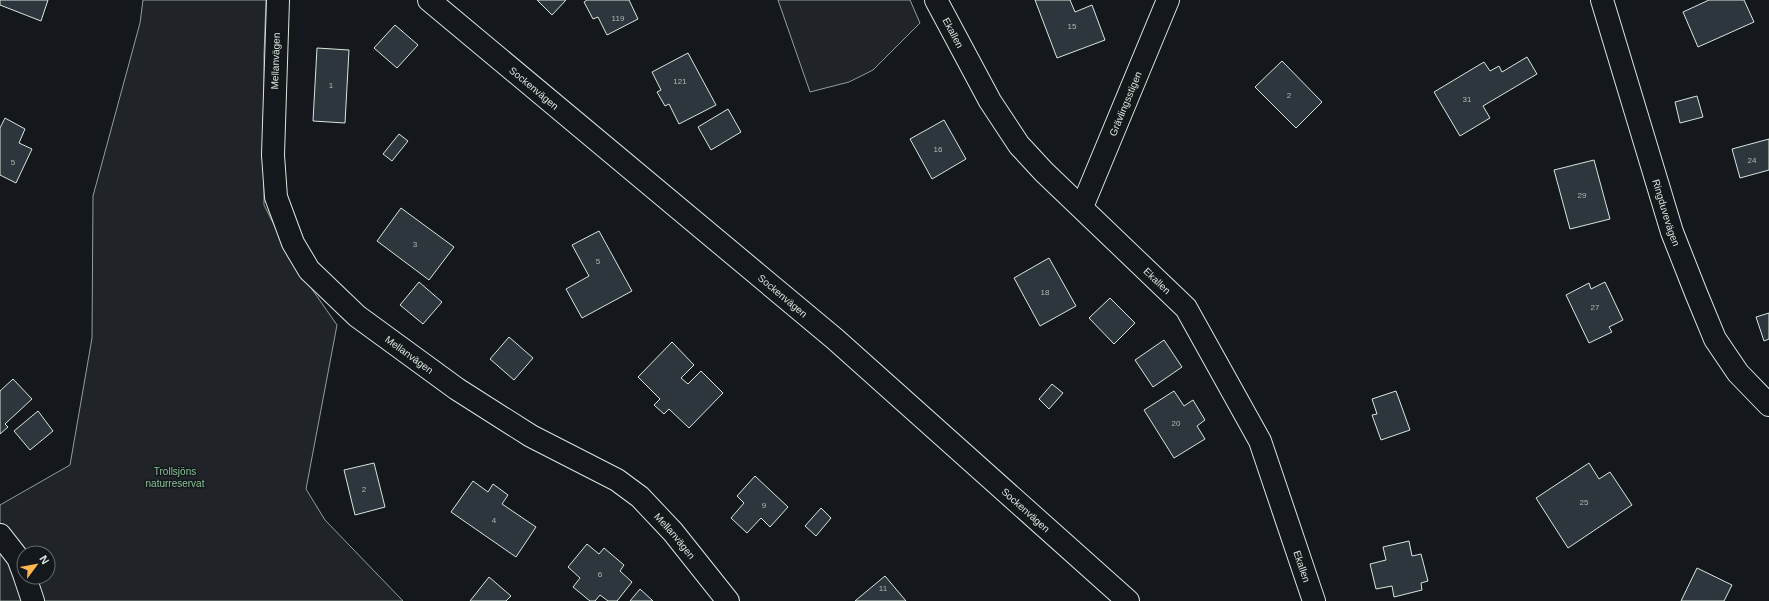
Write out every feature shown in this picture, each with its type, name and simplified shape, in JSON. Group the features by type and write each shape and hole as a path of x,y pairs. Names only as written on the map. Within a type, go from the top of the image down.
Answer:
{"street":[{"name":"Mellanvägen","path":"278,0 273,155 276,197 293,243 309,270 357,316 457,389 531,436 617,480 640,497 673,532 728,601"},
{"name":"Sockenvägen","path":"429,0 835,338 1128,601"},
{"name":"Ekallen","path":"936,0 990,101 1019,144 1044,172 1186,308 1260,441 1314,601"},
{"name":"Grävlingsstigen","path":"1082,207 1168,0"},
{"name":"Ringduvevägen","path":"1602,0 1672,232 1696,293 1715,339 1738,373 1769,405"},
{"path":"0,536 16,556"},
{"path":"28,585 33,601"}],"green space":[{"name":"Trollsjöns naturreservat","path":"143,0 266,0 264,55 264,205 293,262 337,325 306,489 325,520 403,601 0,601 0,505 70,465 92,338 93,196 140,23"},
{"path":"778,0 910,0 920,23 873,70 849,82 810,92"}],"building":[{"path":"0,0 48,0 41,21 0,5"},
{"path":"537,0 566,0 552,15"},
{"path":"587,0 629,0 638,19 607,35 598,17 593,19 584,2"},
{"path":"1035,0 1070,0 1075,12 1092,5 1105,40 1057,58"},
{"path":"1709,0 1744,0 1754,22 1698,47 1683,12"},
{"path":"395,25 418,45 397,68 374,48"},
{"path":"317,48 349,50 345,123 313,121"},
{"path":"688,53 716,105 679,124 669,104 665,106 657,92 661,90 652,72"},
{"path":"1527,57 1537,74 1483,106 1490,118 1460,136 1434,92 1484,62 1490,71 1499,66 1502,72"},
{"path":"1282,61 1322,102 1296,128 1255,87"},
{"path":"1697,96 1703,117 1680,123 1675,102"},
{"path":"728,109 741,132 711,150 698,127"},
{"path":"5,118 25,129 19,143 32,149 16,183 0,175 0,128"},
{"path":"944,120 966,159 932,179 910,139"},
{"path":"399,134 408,141 392,161 383,154"},
{"path":"1769,139 1769,170 1740,178 1732,149"},
{"path":"1594,160 1610,219 1570,229 1554,170"},
{"path":"401,208 454,247 429,280 377,241"},
{"path":"599,231 632,291 582,318 566,289 589,276 572,245"},
{"path":"1049,258 1076,306 1040,326 1014,278"},
{"path":"419,282 442,302 423,324 400,305"},
{"path":"1605,282 1623,320 1609,327 1612,332 1589,343 1566,295 1589,283 1591,289"},
{"path":"1110,298 1135,323 1114,344 1089,318"},
{"path":"1769,313 1769,339 1764,341 1756,317"},
{"path":"509,337 533,358 514,380 490,359"},
{"path":"1164,340 1182,367 1153,387 1135,360"},
{"path":"672,342 694,365 681,378 688,384 701,371 723,393 689,428 669,409 664,414 654,405 660,399 638,377"},
{"path":"13,379 32,399 5,424 8,427 0,434 0,391"},
{"path":"1052,384 1063,393 1049,409 1039,399"},
{"path":"1174,391 1184,406 1193,400 1205,420 1197,426 1205,439 1174,458 1144,410"},
{"path":"1396,391 1410,430 1381,440 1372,415 1377,414 1372,399"},
{"path":"38,411 53,431 30,450 14,431"},
{"path":"374,463 385,507 355,515 344,470"},
{"path":"1589,463 1599,479 1610,472 1632,505 1568,548 1536,498"},
{"path":"755,476 788,507 770,527 761,518 747,533 731,518 744,503 737,496"},
{"path":"473,481 488,492 493,484 508,495 502,504 536,527 516,557 451,512"},
{"path":"821,508 831,518 816,536 805,526"},
{"path":"1409,541 1412,556 1421,554 1428,581 1421,583 1422,590 1394,597 1392,586 1376,589 1370,564 1386,560 1383,547"},
{"path":"587,544 599,554 604,548 624,565 620,571 632,582 617,601 608,601 600,595 595,601 590,601 573,587 580,578 568,567"},
{"path":"1697,568 1732,585 1724,601 1681,601"},
{"path":"885,576 906,601 855,601"},
{"path":"489,577 511,596 506,601 470,601"},
{"path":"640,589 653,601 630,601"}]}
